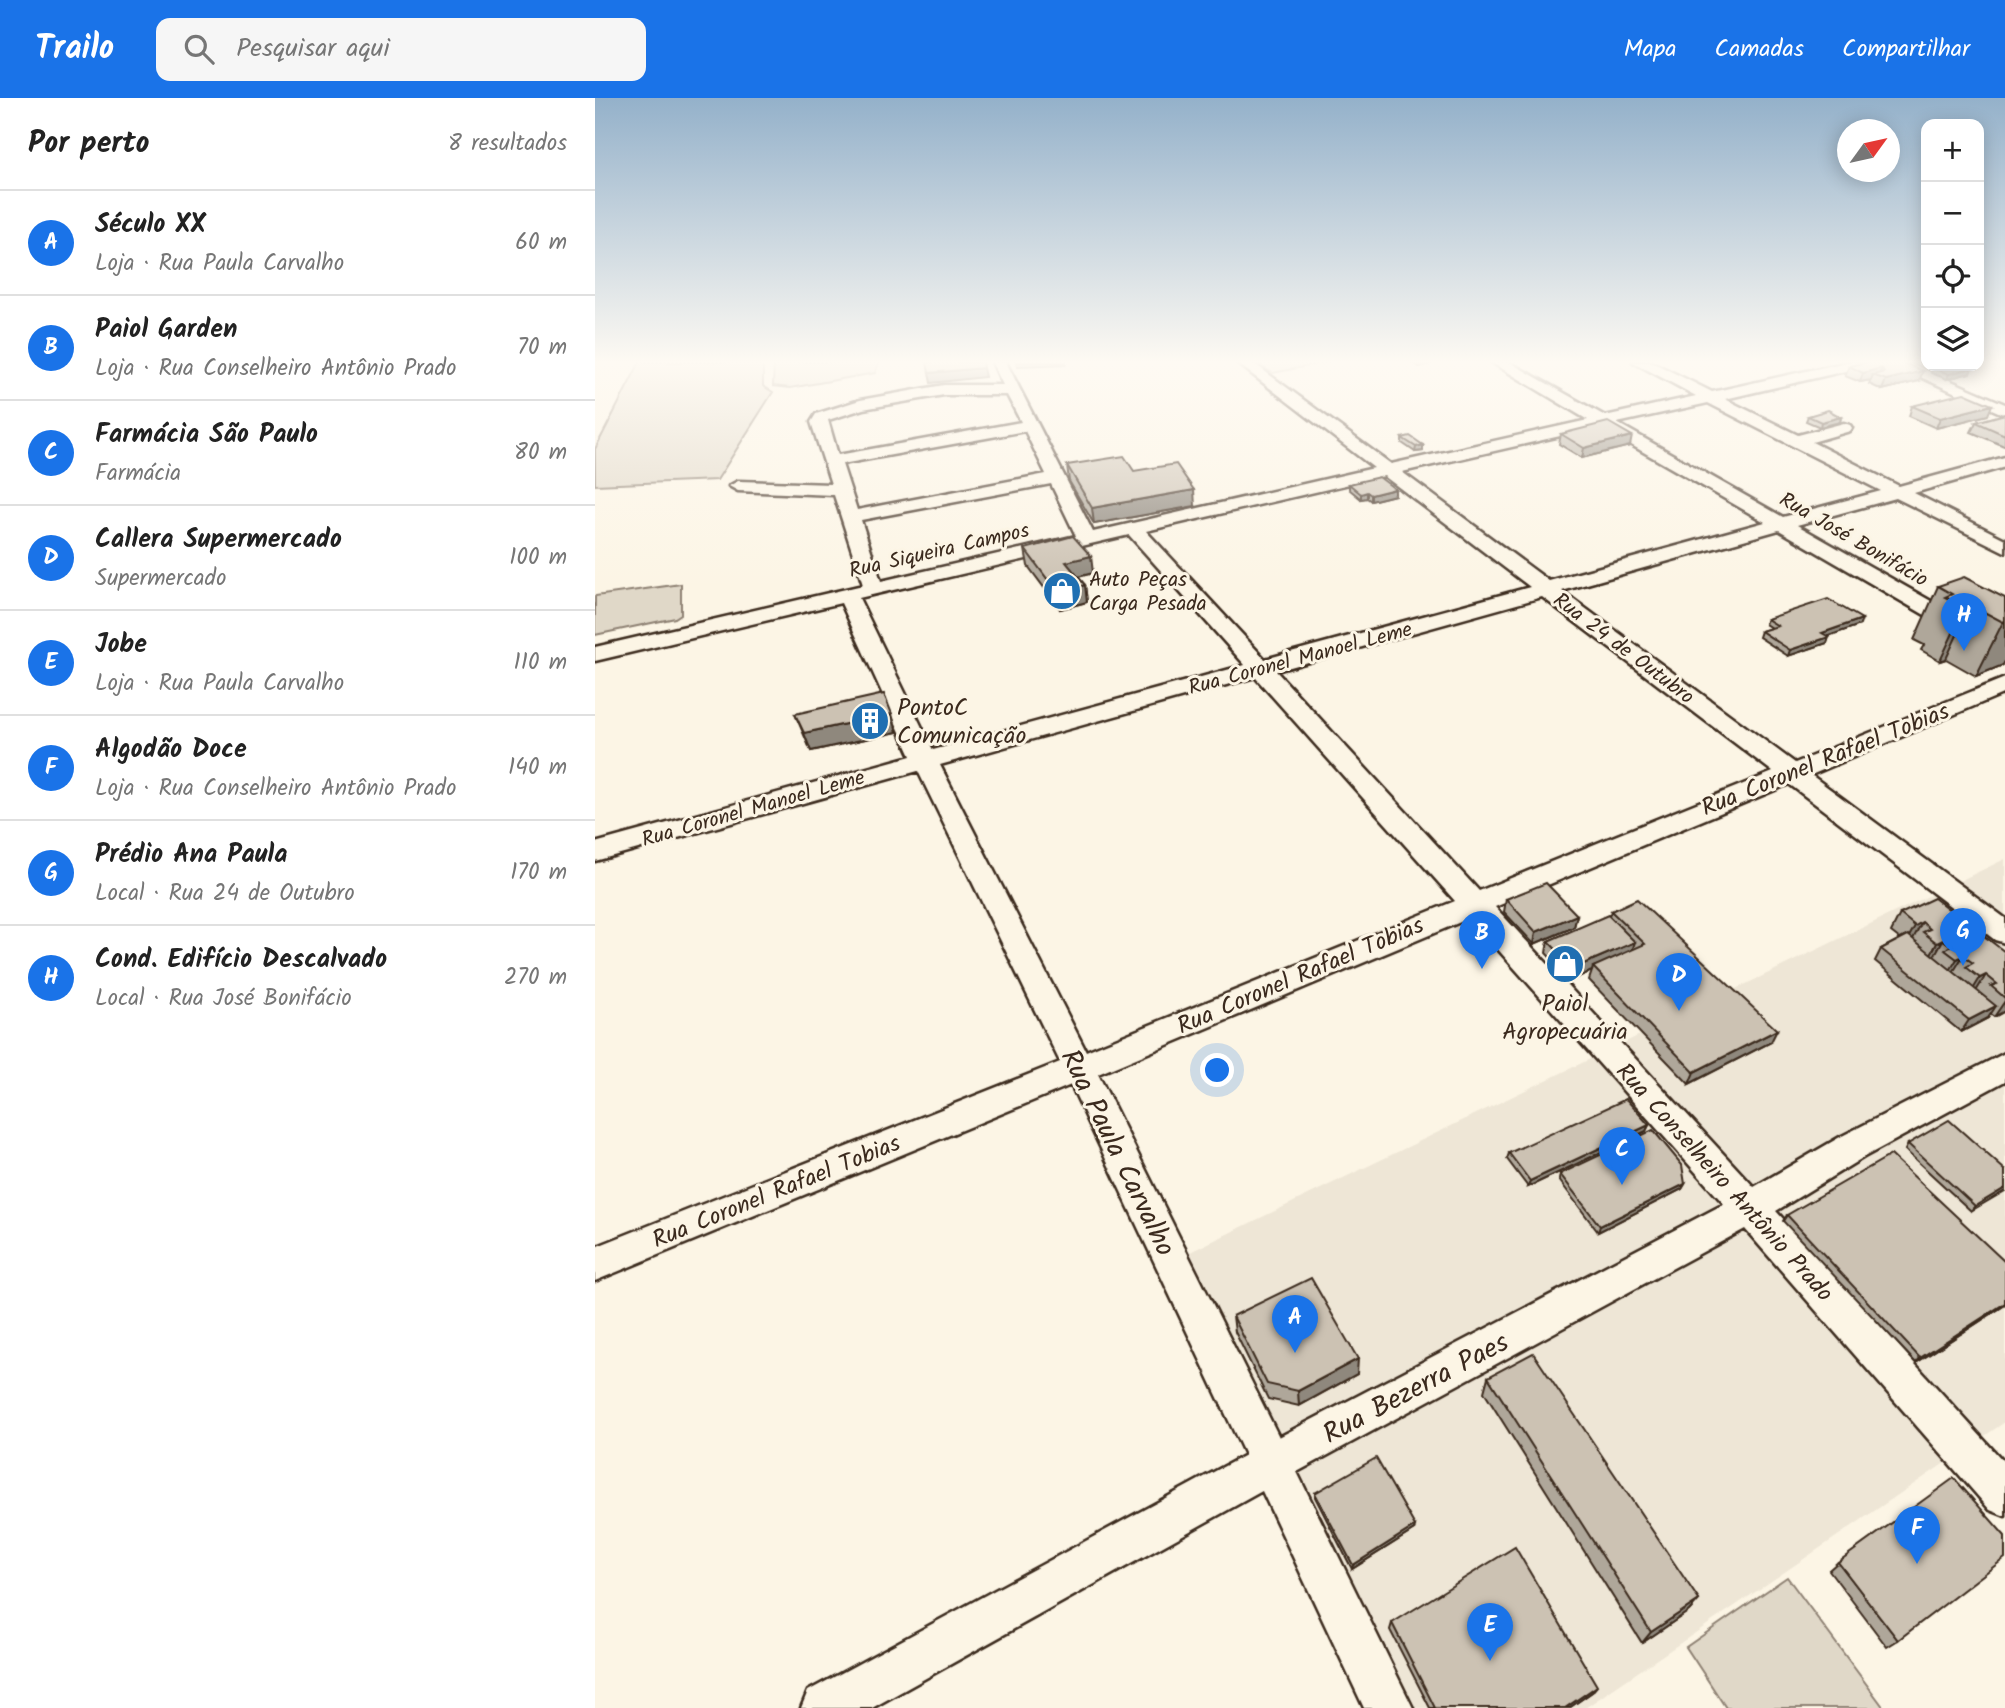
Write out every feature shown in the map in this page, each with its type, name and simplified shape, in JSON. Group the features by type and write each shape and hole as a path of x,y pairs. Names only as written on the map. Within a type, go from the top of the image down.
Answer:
{"street":[{"name":"Rua Paula Carvalho","path":"824,437 850,517 861,593 925,760 1079,1068 1389,1708"},
{"path":"831,461 964,437"},
{"path":"1036,437 1087,538"},
{"name":"Rua 24 de Outubro","path":"1341,437 2005,933"},
{"name":"Rua Siqueira Campos","path":"595,654 1087,538 1536,437"},
{"name":"Rua José Bonifácio","path":"1630,437 2005,652"},
{"path":"1788,437 2005,546"},
{"path":"1796,441 1810,437"},
{"name":"Rua Coronel Manoel Leme","path":"595,852 2005,462"},
{"path":"850,517 1055,478"},
{"path":"738,486 840,490"},
{"name":"Rua Conselheiro Antônio Prado","path":"1133,528 1750,1208 2005,1496"},
{"name":"Rua Coronel Rafael Tobias","path":"595,1264 1079,1068 2005,685"},
{"name":"Rua Bezerra Paes","path":"825,1708 1270,1464 1750,1208 1852,1147 2005,1066"}],"shaded area":[{"path":"601,437 744,437 717,480 595,485 595,449"},
{"path":"681,584 681,614 675,618 595,635 595,596"},
{"path":"2005,859 2005,1422 1585,1708 1415,1708 1190,1252"},
{"path":"1787,1577 1884,1708 1726,1708 1686,1647"}],"building":[{"path":"1412,437 1423,445 1416,447 1402,438"},
{"path":"1566,437 1627,437 1584,448"},
{"path":"1124,456 1134,471 1176,464 1194,490 1092,508 1067,465"},
{"path":"1379,477 1395,489 1371,495 1367,492 1361,494 1349,484"},
{"path":"1073,536 1091,556 1066,562 1085,585 1057,592 1025,549"},
{"path":"1964,577 2005,598 2005,621 1971,605 1965,607 1945,597 1952,594 1938,586"},
{"path":"1828,599 1862,619 1822,633 1829,637 1790,650 1761,631 1778,626 1767,619"},
{"path":"884,694 892,714 804,733 795,714"},
{"path":"1546,883 1577,915 1536,932 1506,899"},
{"path":"1934,898 2005,952 2005,998 1991,986 1997,984 1986,975 1980,978 1966,967 1973,963 1963,956 1957,959 1945,950 1952,946 1943,940 1937,943 1923,932 1930,929 1922,922 1915,926 1900,914"},
{"path":"1637,899 1777,1030 1694,1072 1593,967 1645,944 1611,911"},
{"path":"1608,915 1635,942 1574,968 1548,941"},
{"path":"1908,935 1996,1006 1969,1020 1881,949"},
{"path":"1626,1099 1649,1125 1530,1181 1509,1153"},
{"path":"1949,1120 2005,1170 2005,1188 1975,1206 1908,1144"},
{"path":"1653,1130 1682,1165 1685,1184 1600,1226 1560,1174"},
{"path":"1891,1155 2005,1262 2005,1303 1920,1358 1787,1215"},
{"path":"1311,1278 1358,1359 1298,1391 1267,1384 1233,1316"},
{"path":"1533,1353 1699,1600 1651,1632 1488,1377"},
{"path":"1376,1458 1415,1526 1353,1565 1315,1493"},
{"path":"1954,1478 2005,1536 2005,1558 1898,1640 1838,1562"},
{"path":"1515,1547 1597,1686 1565,1708 1435,1708 1392,1623"}],"place":[{"name":"Auto Peças Carga Pesada","path":"1062,591"},
{"name":"Cond. Edifício Descalvado","path":"1964,651"},
{"name":"PontoC Comunicação","path":"870,721"},
{"name":"Paiol Agropecuária","path":"1565,964"},
{"name":"Prédio Ana Paula","path":"1963,966"},
{"name":"Paiol Garden","path":"1482,969"},
{"name":"Callera Supermercado","path":"1679,1011"},
{"name":"Farmácia São Paulo","path":"1622,1185"},
{"name":"Século XX","path":"1295,1353"},
{"name":"Algodão Doce","path":"1917,1564"},
{"name":"Jobe","path":"1490,1661"}]}
